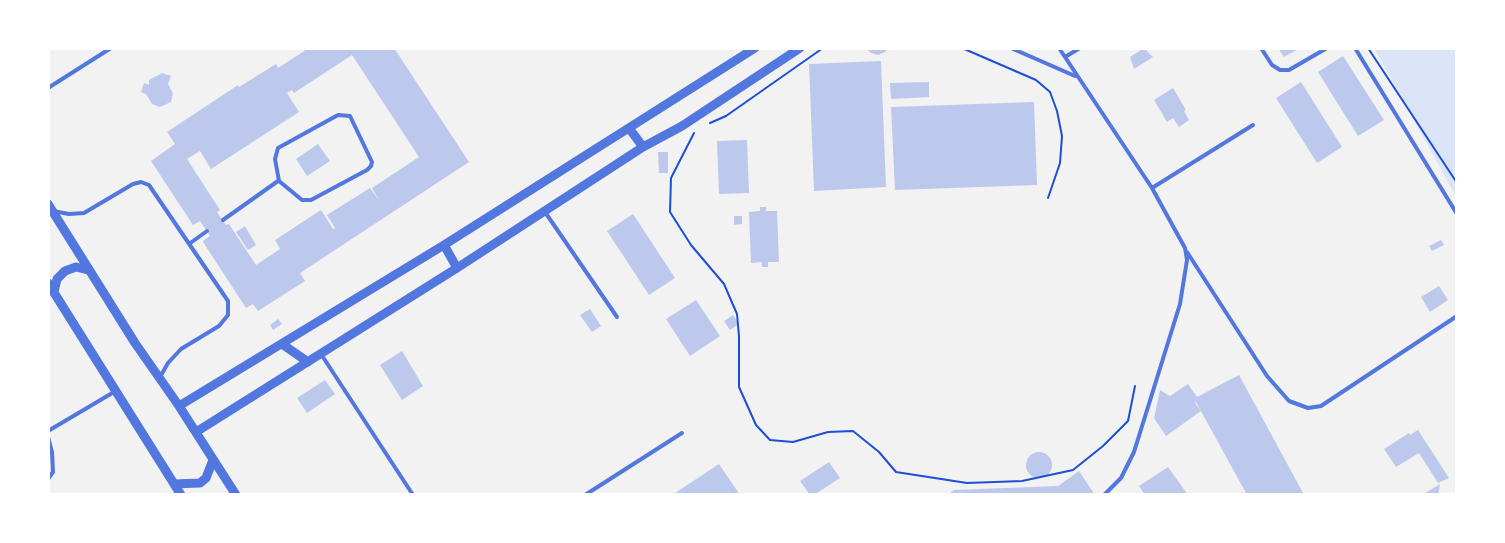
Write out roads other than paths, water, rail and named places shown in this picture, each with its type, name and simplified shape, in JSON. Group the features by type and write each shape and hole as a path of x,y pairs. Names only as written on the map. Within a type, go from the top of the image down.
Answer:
{"street":[{"path":"179,406 444,244 754,48"},
{"path":"196,432 644,147 682,126 800,48"},
{"path":"629,128 644,147"},
{"path":"50,208 135,344 179,406 236,495"},
{"path":"444,244 457,268"},
{"path":"54,292 57,279 65,271 76,267 88,270"},
{"path":"48,283 181,495"},
{"path":"282,344 308,362"},
{"path":"174,484 200,483 206,478 213,460"}],"lane":[{"path":"48,88 111,48"},
{"path":"1011,48 1076,76"},
{"path":"1059,48 1152,188 1185,248 1267,376 1289,400 1308,408 1321,406 1457,316"},
{"path":"1065,57 1080,48"},
{"path":"1261,48 1272,65 1280,70 1288,70 1327,48"},
{"path":"1355,48 1457,214"},
{"path":"338,115 350,117 372,162 367,170 311,200 302,200 279,181 275,159 278,148 338,115"},
{"path":"1152,188 1252,124"},
{"path":"223,220 279,181"},
{"path":"50,208 69,214 84,213 133,184 141,182 149,185 228,301 228,315 219,326 182,349 168,363 160,378"},
{"path":"545,212 617,317"},
{"path":"189,244 207,231"},
{"path":"1104,495 1121,478 1134,452 1180,304 1187,271 1185,248"},
{"path":"321,354 413,495"},
{"path":"48,431 115,392"},
{"path":"585,495 682,433"},
{"path":"48,437 52,452 52,472 48,479"}]}
